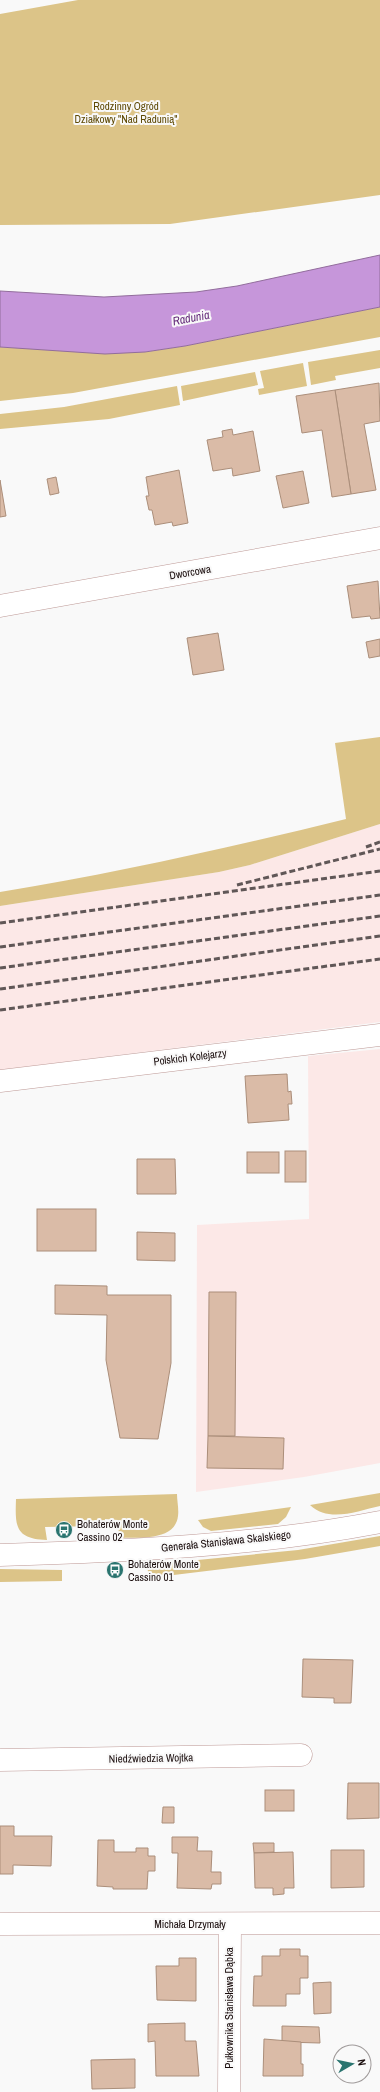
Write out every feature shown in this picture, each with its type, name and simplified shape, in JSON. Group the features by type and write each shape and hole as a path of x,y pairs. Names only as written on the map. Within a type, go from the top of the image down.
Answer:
{"street":[{"name":"Dworcowa","path":"0,606 380,538"},
{"name":"Polskich Kolejarzy","path":"0,1081 380,1035"},
{"name":"Generała Stanisława Skalskiego","path":"0,1555 79,1553 234,1542 380,1522"},
{"name":"Niedźwiedzia Wojtka","path":"0,1760 301,1755"},
{"name":"Michała Drzymały","path":"0,1924 380,1923"},
{"name":"Pułkownika Stanisława Dąbka","path":"228,2092 230,1924"}],"shaded area":[{"path":"380,824 380,1022 0,1070 0,906 219,872 250,865"},
{"path":"380,1049 380,1463 304,1477 196,1492 197,1225 309,1219 308,1056"}],"green space":[{"name":"Rodzinny Ogród Działkowy \"Nad Radunią\"","path":"78,0 380,0 380,195 170,224 0,225 0,14"},
{"path":"380,307 380,337 73,393 0,401 0,347 145,352 185,346"},
{"path":"380,350 380,368 335,376 336,380 311,385 308,362"},
{"path":"303,363 307,386 259,395 258,389 264,388 260,371"},
{"path":"255,372 258,385 183,401 181,386"},
{"path":"177,386 180,405 109,419 0,429 0,414 64,407"},
{"path":"380,737 380,824 250,865 219,872 0,906 0,892 87,877 174,859 346,819 335,743"},
{"path":"380,1493 380,1506 353,1513 334,1515 318,1510 310,1505"},
{"path":"177,1494 178,1516 175,1524 170,1530 163,1534 154,1536 119,1538 118,1520 105,1519 104,1526 45,1527 47,1540 36,1539 23,1534 17,1524 16,1499"},
{"path":"291,1507 286,1517 278,1524 211,1531 203,1527 198,1520"},
{"path":"380,1536 380,1546 305,1559 149,1578 147,1565 298,1550"},
{"path":"0,1569 62,1570 62,1581 0,1582"}],"water":[{"name":"Radunia","path":"380,255 380,307 185,346 145,352 105,354 0,347 0,291 104,297 196,292 237,286"}],"building":[{"path":"379,383 380,421 364,424 376,490 351,494 335,390"},
{"path":"335,390 351,494 332,497 322,430 302,433 296,396"},
{"path":"232,429 233,435 253,431 260,471 233,476 232,468 213,471 207,440 223,437 222,431"},
{"path":"179,470 188,523 173,526 172,522 155,525 152,510 149,510 146,496 149,496 146,477"},
{"path":"303,471 309,503 283,508 276,476"},
{"path":"56,477 59,493 50,495 47,479"},
{"path":"0,480 6,516 0,517"},
{"path":"378,581 380,618 371,619 370,616 352,618 347,586"},
{"path":"218,633 224,670 193,675 187,638"},
{"path":"380,639 380,656 369,658 366,642"},
{"path":"287,1074 288,1092 291,1091 292,1104 288,1104 289,1120 248,1123 245,1076"},
{"path":"285,1151 306,1151 306,1182 285,1182"},
{"path":"247,1152 279,1152 279,1173 247,1173"},
{"path":"137,1159 175,1159 176,1194 137,1194"},
{"path":"37,1209 96,1209 96,1251 37,1251"},
{"path":"137,1232 175,1233 175,1261 137,1260"},
{"path":"55,1285 107,1286 107,1295 171,1295 171,1363 158,1439 120,1438 106,1360 107,1315 55,1314"},
{"path":"209,1292 236,1292 235,1436 208,1436"},
{"path":"208,1436 284,1438 283,1469 207,1468"},
{"path":"303,1659 353,1660 351,1703 334,1703 334,1698 302,1697"},
{"path":"348,1783 379,1783 379,1818 347,1819"},
{"path":"265,1790 294,1790 294,1811 265,1811"},
{"path":"163,1807 174,1807 174,1823 162,1823"},
{"path":"0,1826 14,1826 14,1836 52,1836 51,1866 13,1865 13,1874 0,1874"},
{"path":"172,1837 198,1837 197,1851 212,1851 211,1872 221,1872 221,1884 212,1884 211,1889 177,1888 178,1853 172,1853"},
{"path":"98,1840 114,1840 114,1852 136,1852 136,1848 148,1848 148,1856 155,1856 155,1871 148,1871 147,1889 113,1889 113,1887 97,1886"},
{"path":"253,1843 274,1843 274,1852 254,1853"},
{"path":"331,1850 364,1850 364,1887 331,1888"},
{"path":"293,1852 294,1888 284,1888 284,1894 273,1895 273,1888 255,1888 254,1853"},
{"path":"280,1949 300,1949 300,1956 308,1956 308,1978 300,1978 300,1994 286,1994 286,2006 253,2006 254,1976 262,1976 262,1956 280,1956"},
{"path":"179,1958 196,1958 196,2001 157,2000 156,1966 179,1966"},
{"path":"331,1982 331,2013 314,2014 313,1983"},
{"path":"185,2023 185,2041 196,2041 199,2076 156,2076 155,2041 148,2042 148,2024"},
{"path":"282,2026 319,2027 320,2043 282,2042"},
{"path":"264,2039 301,2042 301,2064 303,2064 303,2076 263,2076"},
{"path":"135,2059 135,2088 92,2089 91,2060"}],"railway":[{"path":"366,847 380,842"},
{"path":"237,885 380,849"},
{"path":"0,923 380,871"},
{"path":"0,947 380,895"},
{"path":"0,968 380,916"},
{"path":"0,989 380,936"},
{"path":"0,1010 380,959"}],"place":[{"name":"Bohaterów Monte Cassino 02","path":"64,1530"},
{"name":"Bohaterów Monte Cassino 01","path":"115,1570"}]}
